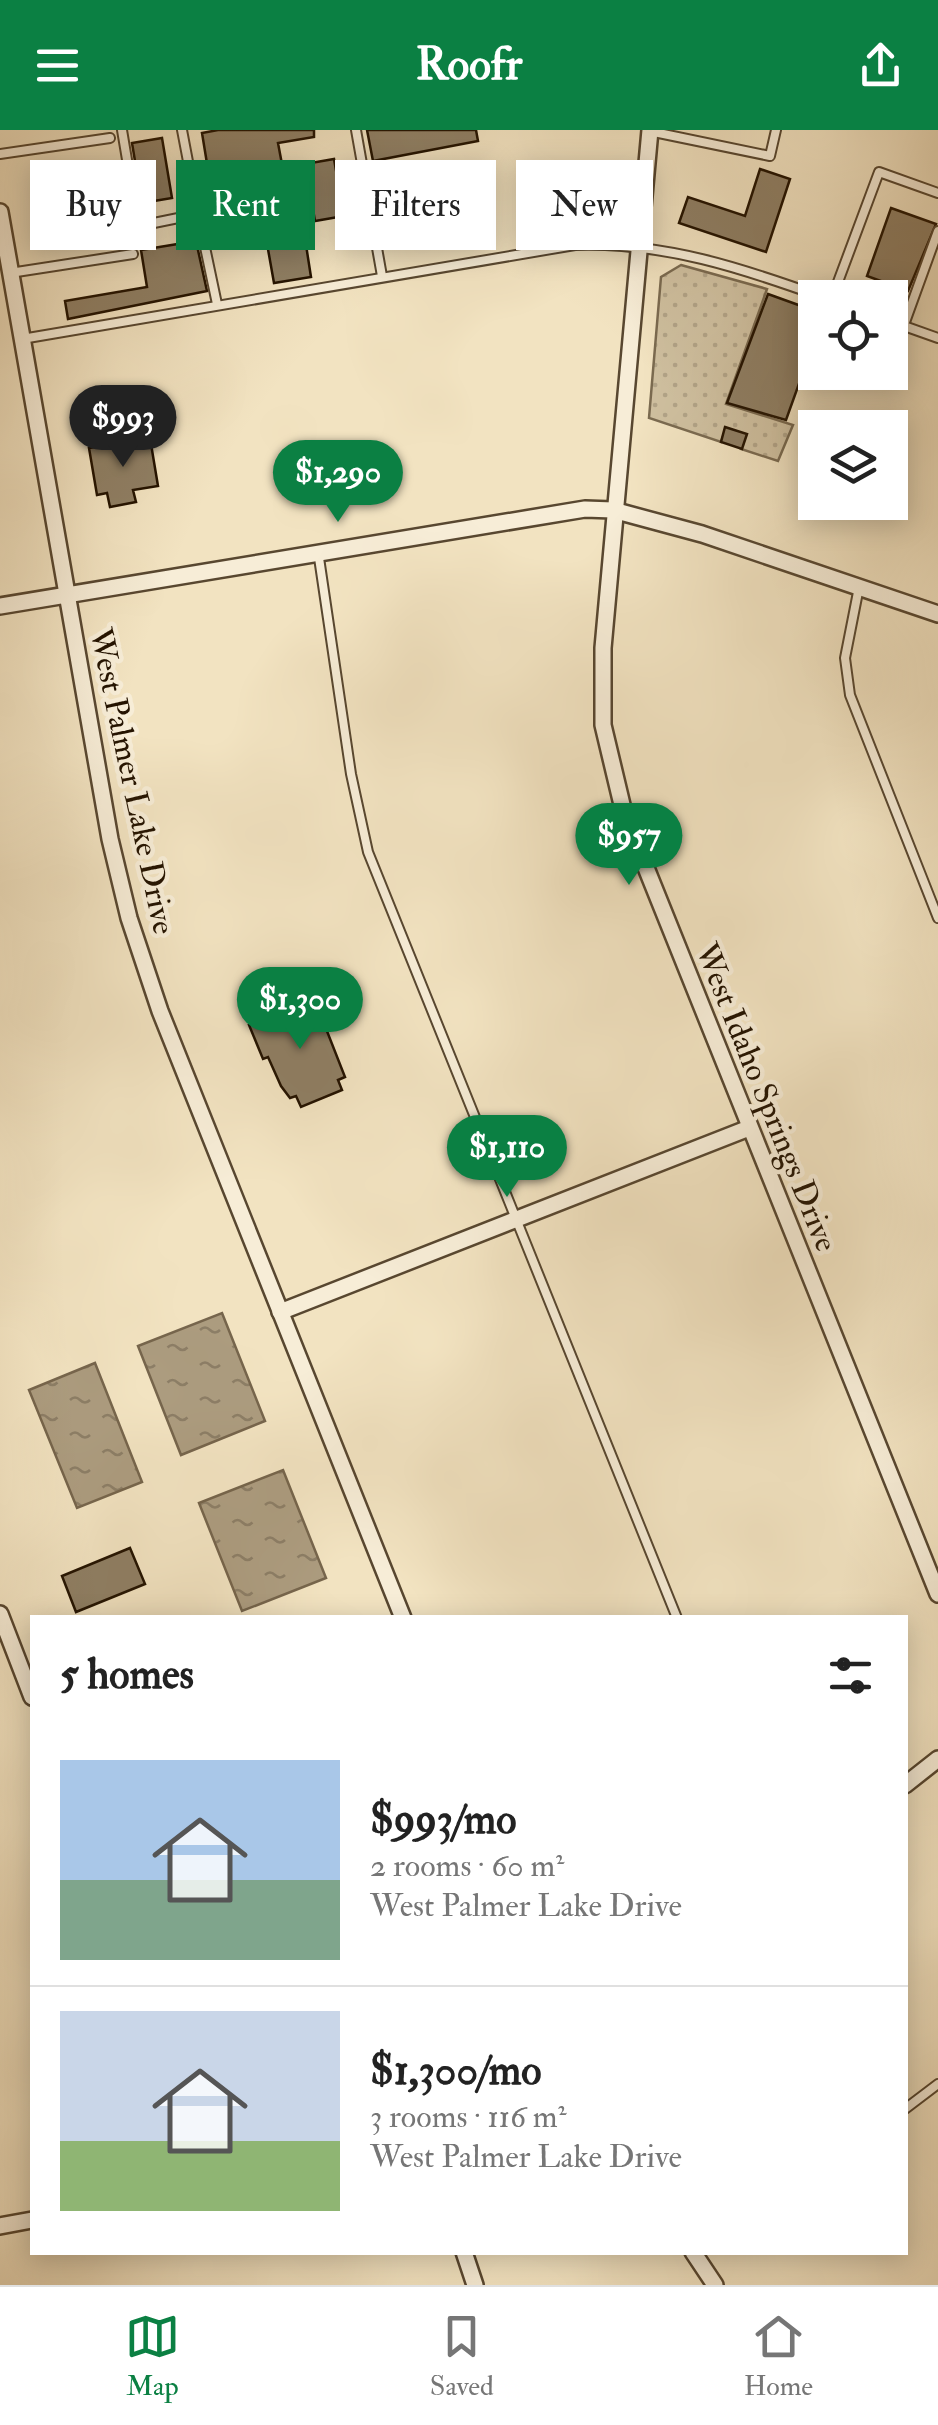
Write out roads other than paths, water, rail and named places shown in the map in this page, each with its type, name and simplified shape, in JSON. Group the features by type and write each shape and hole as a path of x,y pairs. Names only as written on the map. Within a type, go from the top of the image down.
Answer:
{"street":[{"name":"West Idaho Springs Drive","path":"647,160 650,131"},
{"name":"West Palmer Lake Drive","path":"0,212 110,839 129,918 160,1011 402,1615"},
{"name":"West Idaho Springs Drive","path":"639,250 603,648 608,760 624,814 938,1594"},
{"path":"0,606 544,513 614,510 764,553 938,614"},
{"path":"280,1312 749,1128"},
{"path":"0,1614 30,1692"},
{"path":"908,1783 938,1758"},
{"path":"0,2226 30,2220"},
{"path":"465,2255 476,2285"},
{"path":"702,2256 715,2285"}],"lane":[{"path":"122,130 137,220 144,225 176,218"},
{"path":"182,130 188,160"},
{"path":"356,130 362,160"},
{"path":"650,131 680,134 770,156 776,130"},
{"path":"0,154 110,138"},
{"path":"836,280 879,172 938,192"},
{"path":"908,315 938,231"},
{"path":"653,249 740,267 798,287"},
{"path":"206,250 217,304"},
{"path":"377,250 382,276"},
{"path":"22,339 532,250"},
{"path":"10,272 134,254"},
{"path":"908,327 938,338"},
{"path":"318,551 350,774 368,852 675,1615"},
{"path":"860,587 846,658 850,695 938,918"},
{"path":"908,2106 938,2084"}],"water":[{"path":"222,1313 265,1421 181,1455 138,1346"},
{"path":"95,1363 142,1482 77,1508 29,1390"},
{"path":"283,1470 326,1578 242,1611 199,1503"}]}
